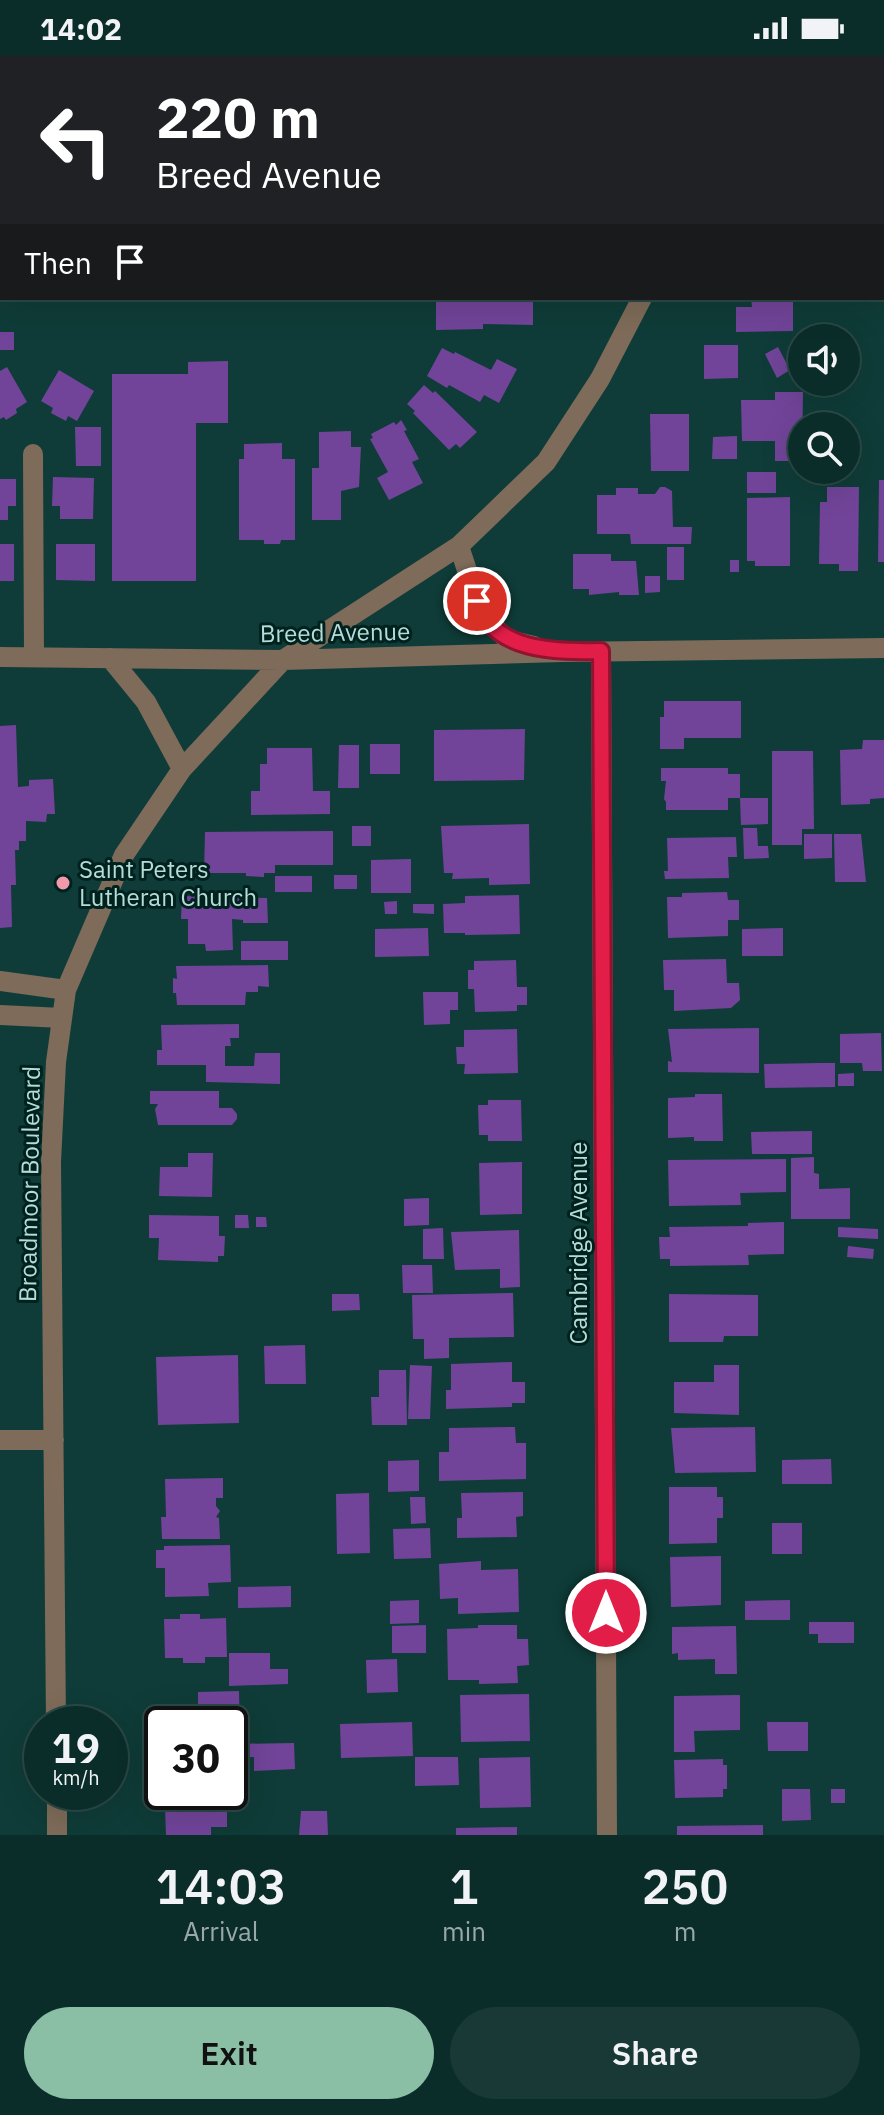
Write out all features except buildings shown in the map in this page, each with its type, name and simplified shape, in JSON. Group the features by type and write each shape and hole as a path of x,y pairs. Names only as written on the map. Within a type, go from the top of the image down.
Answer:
{"street":[{"name":"Broadmoor Boulevard","path":"56,1706 51,1162 56,1062 66,990 124,855 182,769 283,660 459,546 546,462 600,379 641,300"},
{"path":"33,454 34,657"},
{"name":"Breed Avenue","path":"459,546 482,616 508,640 562,652"},
{"name":"Breed Avenue","path":"0,657 283,660 601,651 884,648"},
{"name":"Cambridge Avenue","path":"601,651 607,1835"},
{"path":"110,658 146,702 182,769"},
{"path":"0,981 66,990"},
{"path":"0,1015 62,1018"},
{"path":"0,1440 54,1440"},
{"path":"57,1810 57,1835"}],"place":[{"name":"Saint Peters Lutheran Church","path":"63,883"}],"route":[{"path":"477,601 482,616 508,640 562,652 601,651 606,1613"}]}
